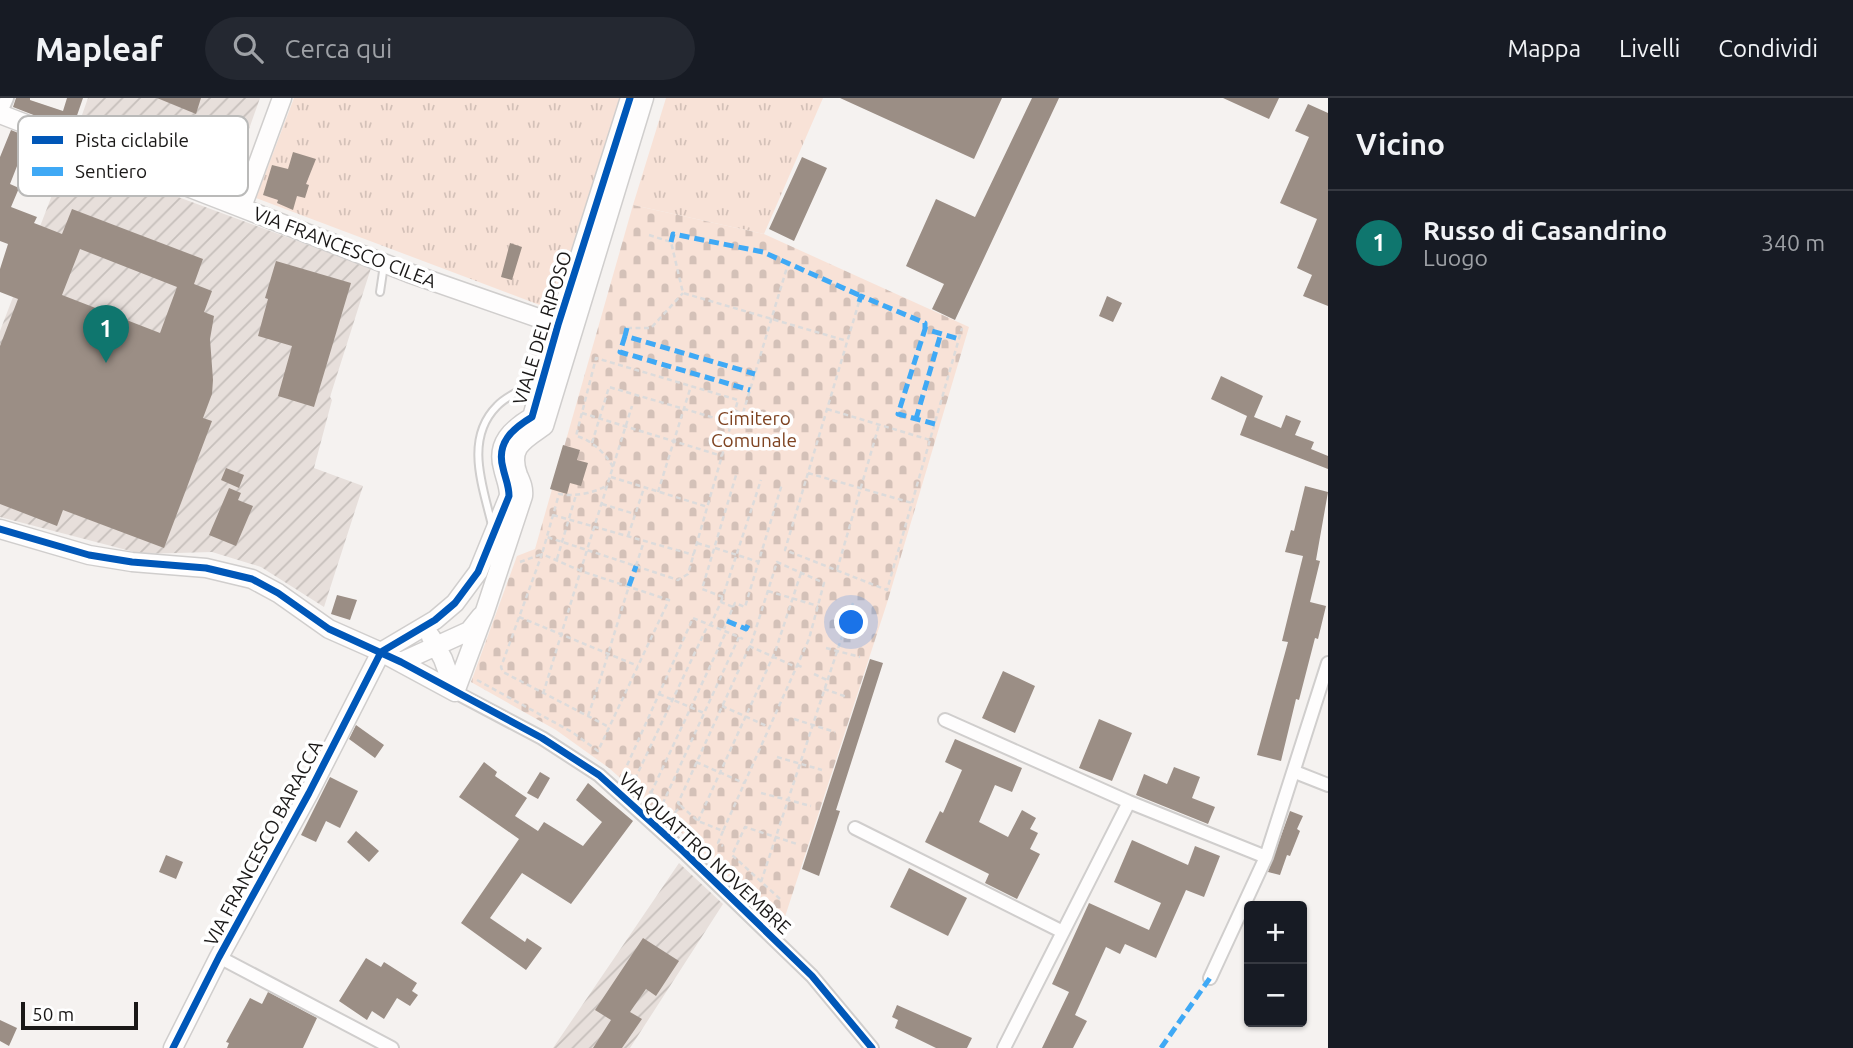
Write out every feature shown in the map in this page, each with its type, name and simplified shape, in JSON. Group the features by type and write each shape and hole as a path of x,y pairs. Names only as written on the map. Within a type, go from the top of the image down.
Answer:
{"street":[{"path":"0,114 7,98"},
{"path":"248,191 282,98"},
{"name":"VIALE DEL RIPOSO","path":"455,692 523,496 524,490 515,465 516,453 522,441 544,426 566,328 630,98"},
{"name":"VIALE DEL RIPOSO","path":"382,652 455,603 478,572 509,496 509,486 500,458 501,448 516,426 532,417 543,377 566,328 644,98"},
{"name":"VIA FRANCESCO CILEA","path":"0,114 18,121"},
{"name":"VIA FRANCESCO CILEA","path":"213,196 384,263 566,328"},
{"path":"242,207 246,196"},
{"path":"0,529 89,555 132,562 206,568 252,579 278,593 329,629 382,652 455,692"},
{"name":"VIALE DEL RIPOSO","path":"401,662 469,631 485,611"},
{"path":"444,612 438,622 439,630 445,637 455,637"},
{"path":"421,628 436,646 455,692"},
{"name":"VIA FRANCESCO BARACCA","path":"173,1048 382,652"},
{"path":"1210,978 1266,857 1328,663"},
{"name":"VIA QUATTRO NOVEMBRE","path":"455,692 542,738 600,775 812,976 872,1048"},
{"path":"945,720 1129,802 1266,857"},
{"path":"1295,772 1328,785"},
{"path":"1004,1048 1129,802"},
{"path":"855,828 1063,932"},
{"path":"219,957 392,1048"}],"lane":[{"path":"380,292 384,263"},
{"path":"495,535 479,470 478,444 485,424 497,406 543,377"}],"path":[{"path":"649,235 671,242 683,293"},
{"path":"735,411 743,413 788,264"},
{"path":"683,293 847,341"},
{"path":"627,328 652,328 683,293"},
{"path":"859,302 785,550 887,590 962,328"},
{"path":"612,363 615,357"},
{"path":"547,537 678,580 688,574 738,400 596,358 576,436 592,443 607,456 613,467"},
{"path":"658,492 691,386"},
{"path":"592,443 609,387 732,423"},
{"path":"543,694 632,406"},
{"path":"827,410 930,440"},
{"path":"582,413 722,456"},
{"path":"837,570 878,425"},
{"path":"723,597 702,589 737,472"},
{"path":"808,473 912,503"},
{"path":"610,477 708,507"},
{"path":"635,779 721,602 761,480"},
{"path":"651,793 691,708 735,603 745,607 782,484"},
{"path":"608,485 576,495 559,494 542,554 501,667 503,672 587,718 609,727"},
{"path":"628,536 644,488"},
{"path":"557,560 576,495"},
{"path":"601,504 635,514"},
{"path":"553,515 694,555"},
{"path":"636,566 644,541"},
{"path":"698,543 759,562"},
{"path":"477,680 572,732 597,751 669,600 542,554 520,561 516,572"},
{"path":"723,831 698,821 678,803 722,706 778,562 824,583 810,639 723,831 718,844 723,846"},
{"path":"698,821 773,657 801,573"},
{"path":"587,718 629,586"},
{"path":"768,591 818,606"},
{"path":"721,602 733,607"},
{"path":"761,882 853,603"},
{"path":"519,617 638,666"},
{"path":"746,641 704,713 663,803 625,771 693,618 746,641 773,657 804,668"},
{"path":"826,648 860,657"},
{"path":"814,674 827,680"},
{"path":"824,689 847,697"},
{"path":"659,694 704,713"},
{"path":"722,706 769,727"},
{"path":"794,719 835,732"},
{"path":"777,757 822,770"},
{"path":"696,762 744,783"},
{"path":"761,793 811,806"},
{"path":"669,818 681,806"},
{"path":"780,899 732,855 745,827 797,844"}],"shaded area":[{"path":"88,98 260,98 248,132 248,116 82,116"},
{"path":"52,196 176,196 371,268 330,397 332,400 314,468 363,486 324,607 261,567 212,552 142,554 0,517 0,331"},
{"path":"679,863 723,904 630,1048 553,1048"}],"green space":[{"path":"294,98 620,98 553,310 256,198"},
{"path":"666,98 823,98 764,234 633,205"},
{"name":"Cimitero Comunale","path":"633,205 764,234 969,327 887,603 781,929 713,861 609,768 556,730 471,682 517,556 535,549"}],"building":[{"path":"16,98 30,98 63,111 67,98 83,98 77,116 36,116 13,107"},
{"path":"157,98 201,98 196,114"},
{"path":"840,98 1002,98 974,159"},
{"path":"1032,98 1059,98 955,320 932,309 944,284 906,266 936,199 975,217"},
{"path":"1223,98 1279,98 1269,119"},
{"path":"1308,104 1328,113 1328,306 1303,296 1312,275 1297,268 1317,219 1280,203 1309,137 1295,131"},
{"path":"11,130 18,133 18,164 10,184 18,188 18,190 11,207 37,217 34,223 62,234 72,209 203,259 194,284 212,291 204,312 214,316 210,339 213,380 212,394 203,418 212,421 164,548 63,510 57,526 0,504 0,346 18,299 0,292 0,269 8,244 0,241 0,157","holes":["80,249 177,287 160,333 62,295"]},
{"path":"293,152 316,159 306,184 309,185 305,198 297,196 293,210 277,203 278,200 263,195 272,165 288,169"},
{"path":"802,157 827,168 794,241 769,229"},
{"path":"510,243 522,247 512,280 501,277"},
{"path":"276,261 351,283 314,407 278,396 292,346 258,336"},
{"path":"1107,296 1122,303 1113,322 1099,316"},
{"path":"1221,376 1263,396 1254,417 1281,428 1286,415 1301,421 1295,435 1314,442 1311,449 1328,456 1328,469 1240,435 1247,416 1211,399"},
{"path":"563,445 580,450 577,460 588,463 581,486 570,483 567,494 550,489"},
{"path":"226,468 244,475 239,488 221,480"},
{"path":"1305,486 1328,492 1316,560 1320,561 1310,602 1326,606 1299,700 1296,699 1281,761 1257,755 1288,642 1282,641 1303,556 1285,552 1291,530 1294,531"},
{"path":"229,488 241,493 238,500 253,506 236,546 209,535"},
{"path":"337,595 357,600 350,620 331,614"},
{"path":"870,659 883,663 836,810 840,811 819,876 802,869"},
{"path":"1003,671 1035,686 1015,733 982,718"},
{"path":"1099,719 1132,733 1112,781 1079,768"},
{"path":"356,725 384,745 375,758 349,739"},
{"path":"955,739 1022,768 1012,792 995,785 979,822 1008,837 1022,810 1036,818 1030,829 1038,833 1030,849 1040,854 1017,899 985,883 989,874 925,842 940,811 943,813 962,770 945,762"},
{"path":"484,762 497,772 495,776 527,798 515,816 538,831 544,822 583,846 602,822 576,800 588,783 633,821 571,904 522,873 490,918 525,942 527,938 542,948 526,970 461,923 519,839 459,797"},
{"path":"1174,767 1200,777 1192,798 1215,807 1208,824 1136,795 1144,774 1167,784"},
{"path":"540,772 550,778 538,799 527,793"},
{"path":"330,777 358,791 340,828 326,821 316,842 301,835"},
{"path":"1290,811 1303,816 1297,829 1300,831 1280,875 1268,872"},
{"path":"356,831 379,851 369,862 347,842"},
{"path":"1132,840 1188,865 1195,846 1220,856 1204,897 1186,890 1156,958 1125,944 1120,954 1106,947 1075,1015 1087,1021 1073,1048 1042,1048 1069,992 1052,984 1089,903 1149,930 1161,903 1114,882"},
{"path":"166,855 183,862 176,879 159,872"},
{"path":"909,868 967,898 948,936 890,907"},
{"path":"643,938 679,961 656,996 646,989 630,1012 642,1019 622,1048 593,1048 611,1020 595,1010"},
{"path":"366,958 381,967 384,962 417,983 412,991 418,995 410,1006 397,998 384,1019 372,1011 367,1020 339,1001"},
{"path":"268,992 317,1018 303,1048 227,1048 229,1043 226,1042 250,998 262,1004"},
{"path":"897,1005 972,1038 967,1048 936,1048 895,1028 898,1020 892,1017"},
{"path":"0,1020 17,1028 9,1046 0,1041"}],"marked path":[{"path":"671,242 673,234 763,252 861,296"},
{"path":"859,302 861,296 925,323 925,329"},
{"path":"627,328 625,336 755,374"},
{"path":"935,424 898,414 925,329 959,339"},
{"path":"916,419 941,333"},
{"path":"625,336 620,352 750,390"},
{"path":"629,586 636,566"},
{"path":"727,621 746,629 749,623"},
{"path":"658,829 669,819"},
{"path":"1161,1048 1210,978"}],"cycle path":[{"path":"173,1048 381,652 435,620 455,603 478,572 509,496 501,459 504,444 512,432 532,417 558,325 630,98"},
{"path":"0,529 89,555 132,562 206,568 252,579 278,593 329,629 401,662 542,738 599,775 683,851 812,976 872,1048"}],"place":[{"name":"Russo di Casandrino","path":"106,363"}]}
